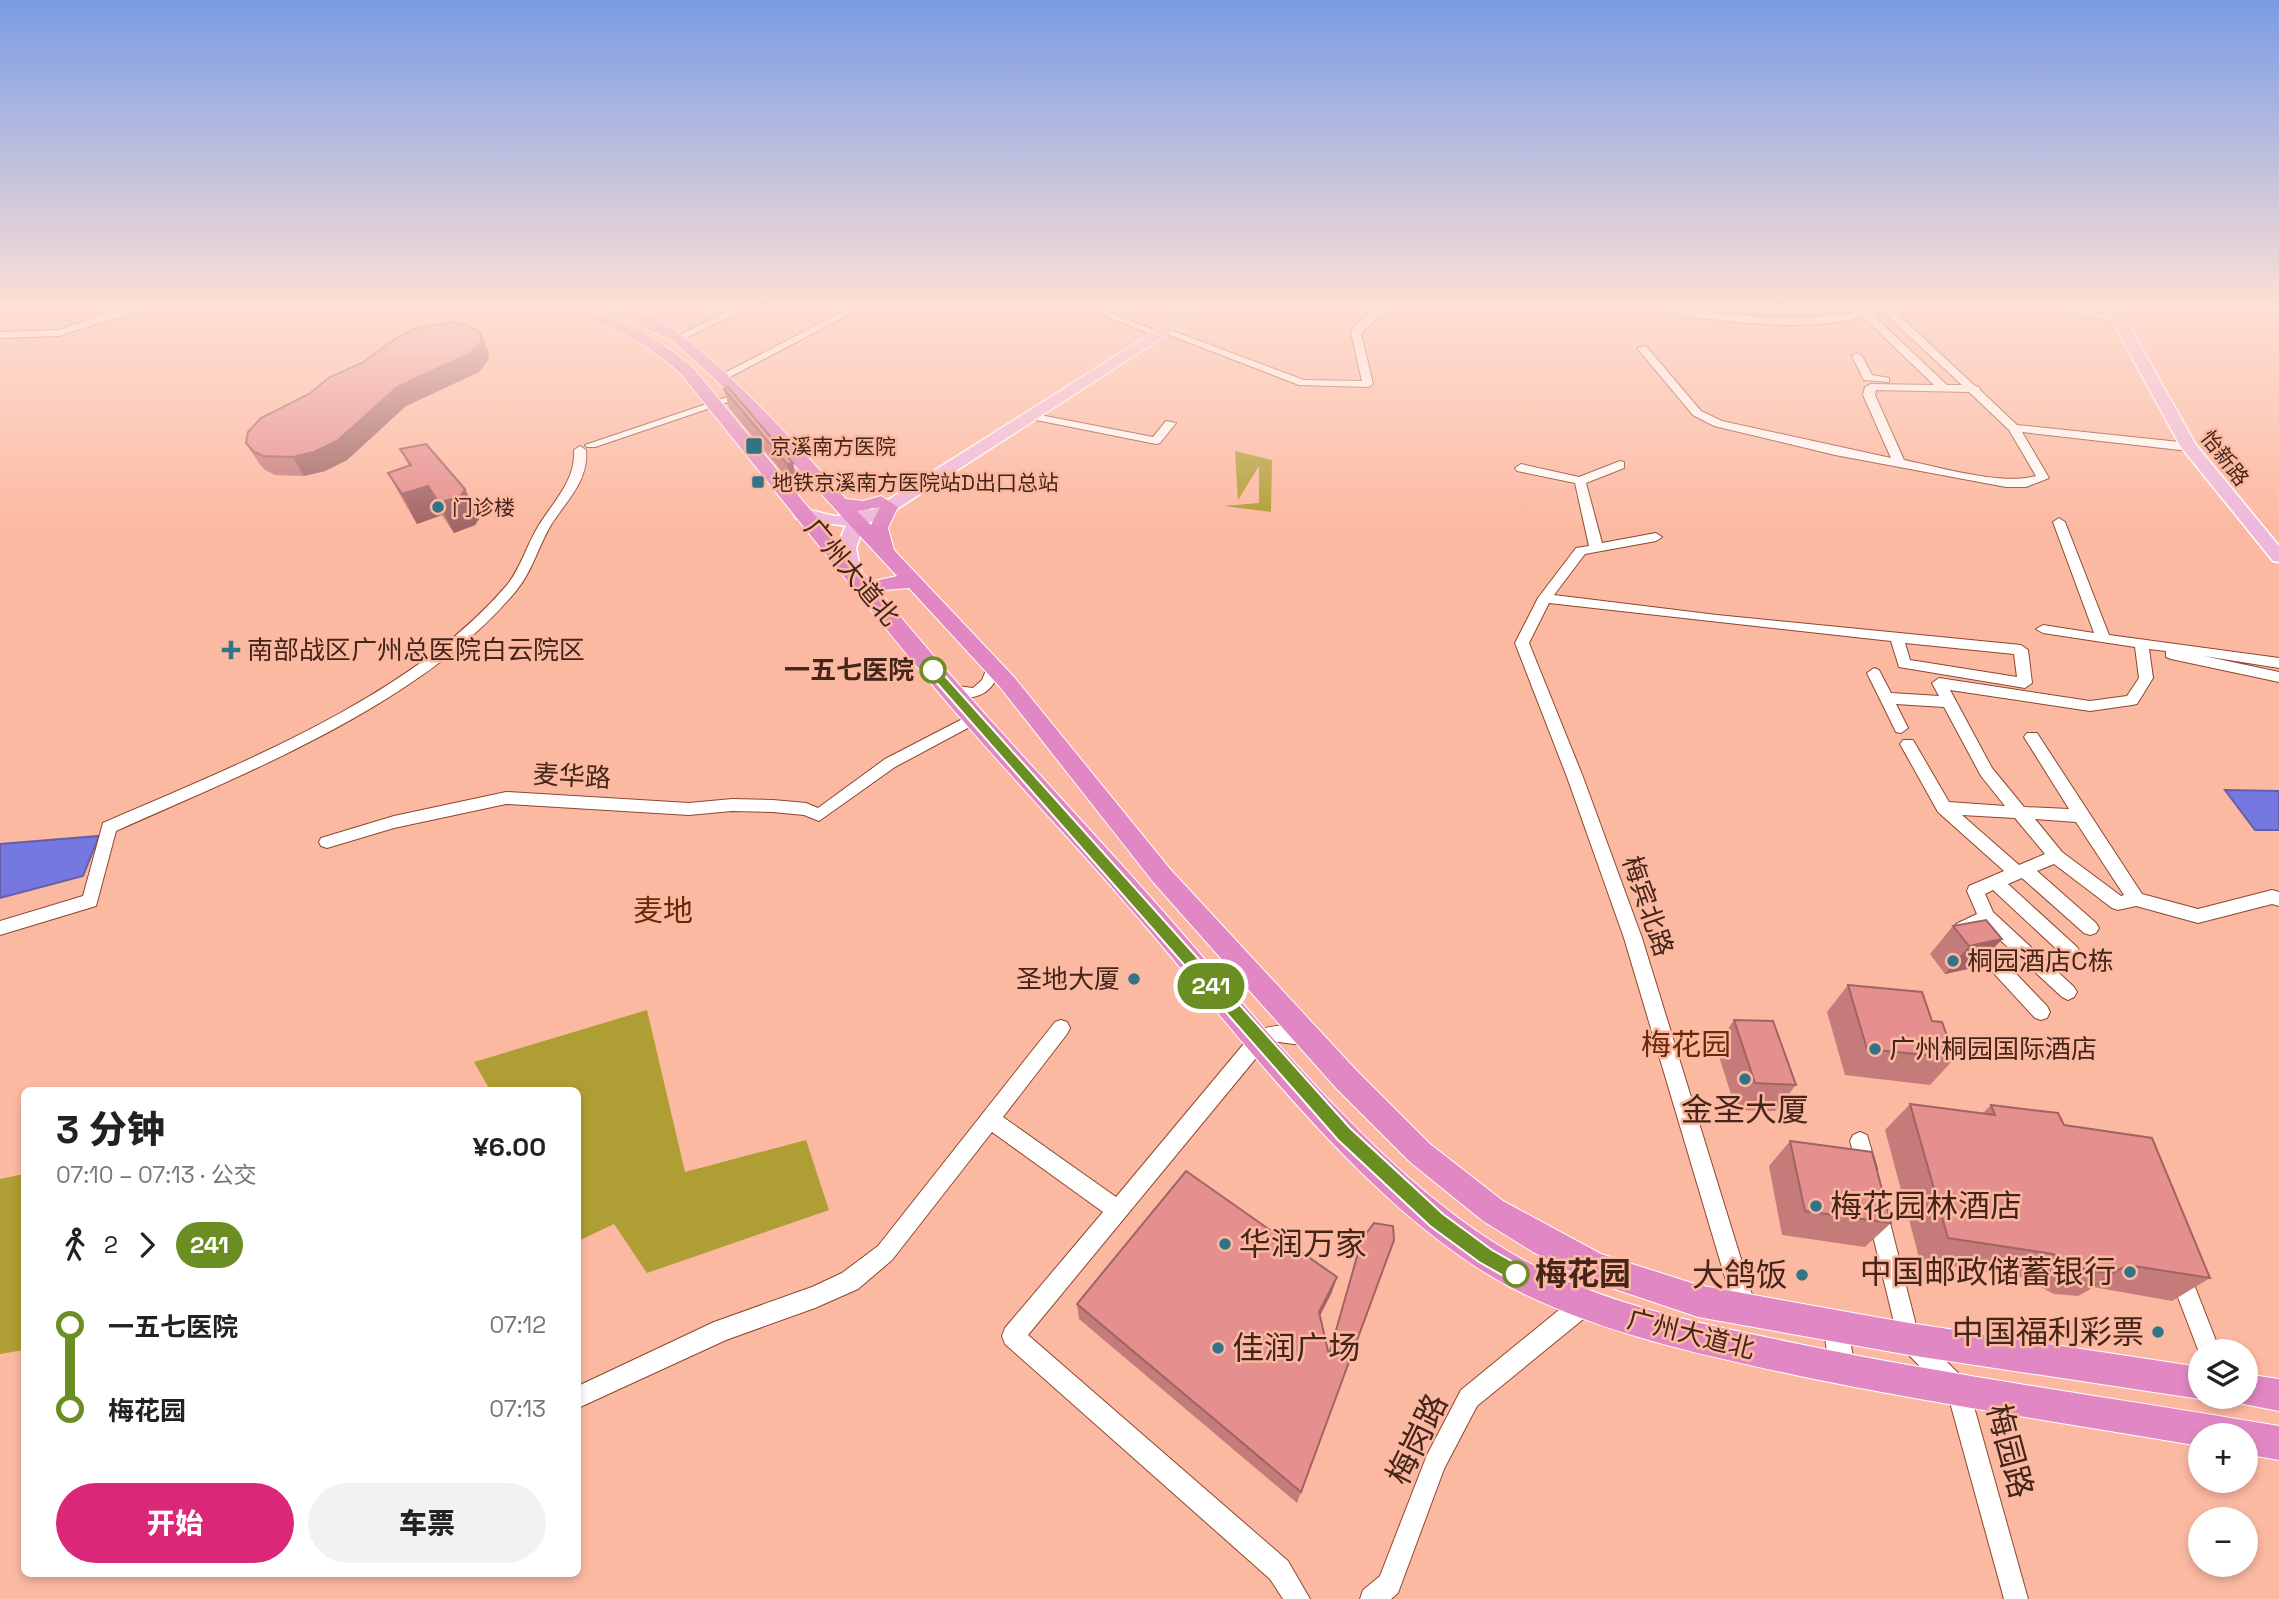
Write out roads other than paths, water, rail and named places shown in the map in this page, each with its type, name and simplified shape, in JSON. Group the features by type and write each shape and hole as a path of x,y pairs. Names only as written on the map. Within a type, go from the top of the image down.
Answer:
{"highway":[{"name":"广州大道北","path":"692,379 949,690 1120,879 1259,1040 1370,1160 1437,1220 1508,1269 1584,1304 1676,1334 1843,1369 2188,1428"},
{"name":"广州大道北","path":"724,379 993,668 1168,884 1308,1038 1412,1146 1470,1194 1520,1228 1570,1256 1624,1279 1698,1301 1909,1339 2188,1381"},
{"path":"788,496 804,497 823,486"},
{"path":"841,504 885,504 879,528 886,553"},
{"path":"873,596 877,586 883,583 916,583"},
{"path":"2258,1392 2279,1395"},
{"path":"2258,1439 2279,1443"}],"main road":[{"path":"852,572 846,548 857,522 1083,379"},
{"path":"885,504 1086,379"},
{"name":"怡新路","path":"2153,379 2189,447 2279,557"},
{"name":"怡新路","path":"2158,379 2201,450 2279,544"},
{"path":"803,514 827,521 857,522"}],"street":[{"path":"1291,379 1303,383 1368,384 1367,379"},
{"path":"1668,379 1697,413 1706,419 1808,445 1899,463 2006,482 2026,483 2039,480 2044,475 2014,428 1962,379"},
{"path":"1875,379 1975,390"},
{"path":"1934,379 1940,384"},
{"path":"1899,463 1869,395 1871,387 1940,384"},
{"path":"0,928 90,901 109,827 270,754 410,679 512,588 534,542 571,485 585,447 740,396"},
{"path":"1030,416 1156,441 1170,423"},
{"path":"2014,428 2189,447"},
{"path":"1521,468 1580,481 1620,465"},
{"path":"1580,481 1597,546 1656,537"},
{"path":"2059,522 2104,640"},
{"name":"梅宾北路","path":"1597,546 1581,551 1545,598 1522,643 1576,776 1633,938 1746,1311"},
{"path":"1545,598 2021,650 2025,682 1904,664 1897,638"},
{"path":"2043,629 2142,646 2198,649 2279,663"},
{"path":"2142,646 2192,660 2279,677"},
{"path":"2142,646 2146,678 2132,700 2090,706 1939,683 1986,772 2056,856 2118,903 2136,899 2198,916 2272,897 2279,899"},
{"path":"949,690 963,694 980,692 990,681 993,668"},
{"path":"1874,673 1901,728"},
{"path":"1886,698 1949,702"},
{"name":"麦华路","path":"327,842 394,822 506,798 689,809 732,805 774,806 806,809 819,815 890,763 974,718"},
{"path":"2032,737 2136,899"},
{"path":"1908,744 1944,808 2090,928"},
{"path":"1944,808 2081,816"},
{"path":"2056,856 1975,891 1987,917 2068,992"},
{"path":"1995,882 2071,951"},
{"path":"1987,917 1962,929 2041,1012"},
{"path":"581,1396 722,1330 815,1297 849,1281 885,1253 1061,1028"},
{"path":"1298,1599 1279,1570 1013,1336 1259,1040 1270,1034 1308,1038"},
{"path":"989,1119 1118,1210"},
{"path":"1860,1141 1909,1339"},
{"path":"2171,1250 2204,1339"},
{"name":"梅岗路","path":"1372,1599 1389,1584 1434,1463 1469,1398 1584,1304"},
{"path":"1835,1326 1843,1369"},
{"name":"梅园路","path":"1909,1339 1958,1390 2016,1599"}],"place":[{"name":"京溪南方医院","path":"754,446"},
{"name":"地铁京溪南方医院站D出口总站","path":"758,482"},
{"name":"门诊楼","path":"438,507"},
{"name":"南部战区广州总医院白云院区","path":"231,650"},
{"name":"一五七医院","path":"933,670"},
{"name":"桐园酒店C栋","path":"1953,961"},
{"name":"圣地大厦","path":"1134,979"},
{"name":"广州桐园国际酒店","path":"1875,1049"},
{"name":"金圣大厦","path":"1745,1079"},
{"name":"梅花园林酒店","path":"1816,1206"},
{"name":"华润万家","path":"1225,1244"},
{"name":"中国邮政储蓄银行","path":"2130,1272"},
{"name":"梅花园","path":"1516,1274"},
{"name":"大鸽饭","path":"1802,1275"},
{"name":"中国福利彩票","path":"2158,1332"},
{"name":"佳润广场","path":"1218,1348"}],"district":[{"name":"麦地","path":"663,910"},
{"name":"梅花园","path":"1686,1044"}]}
